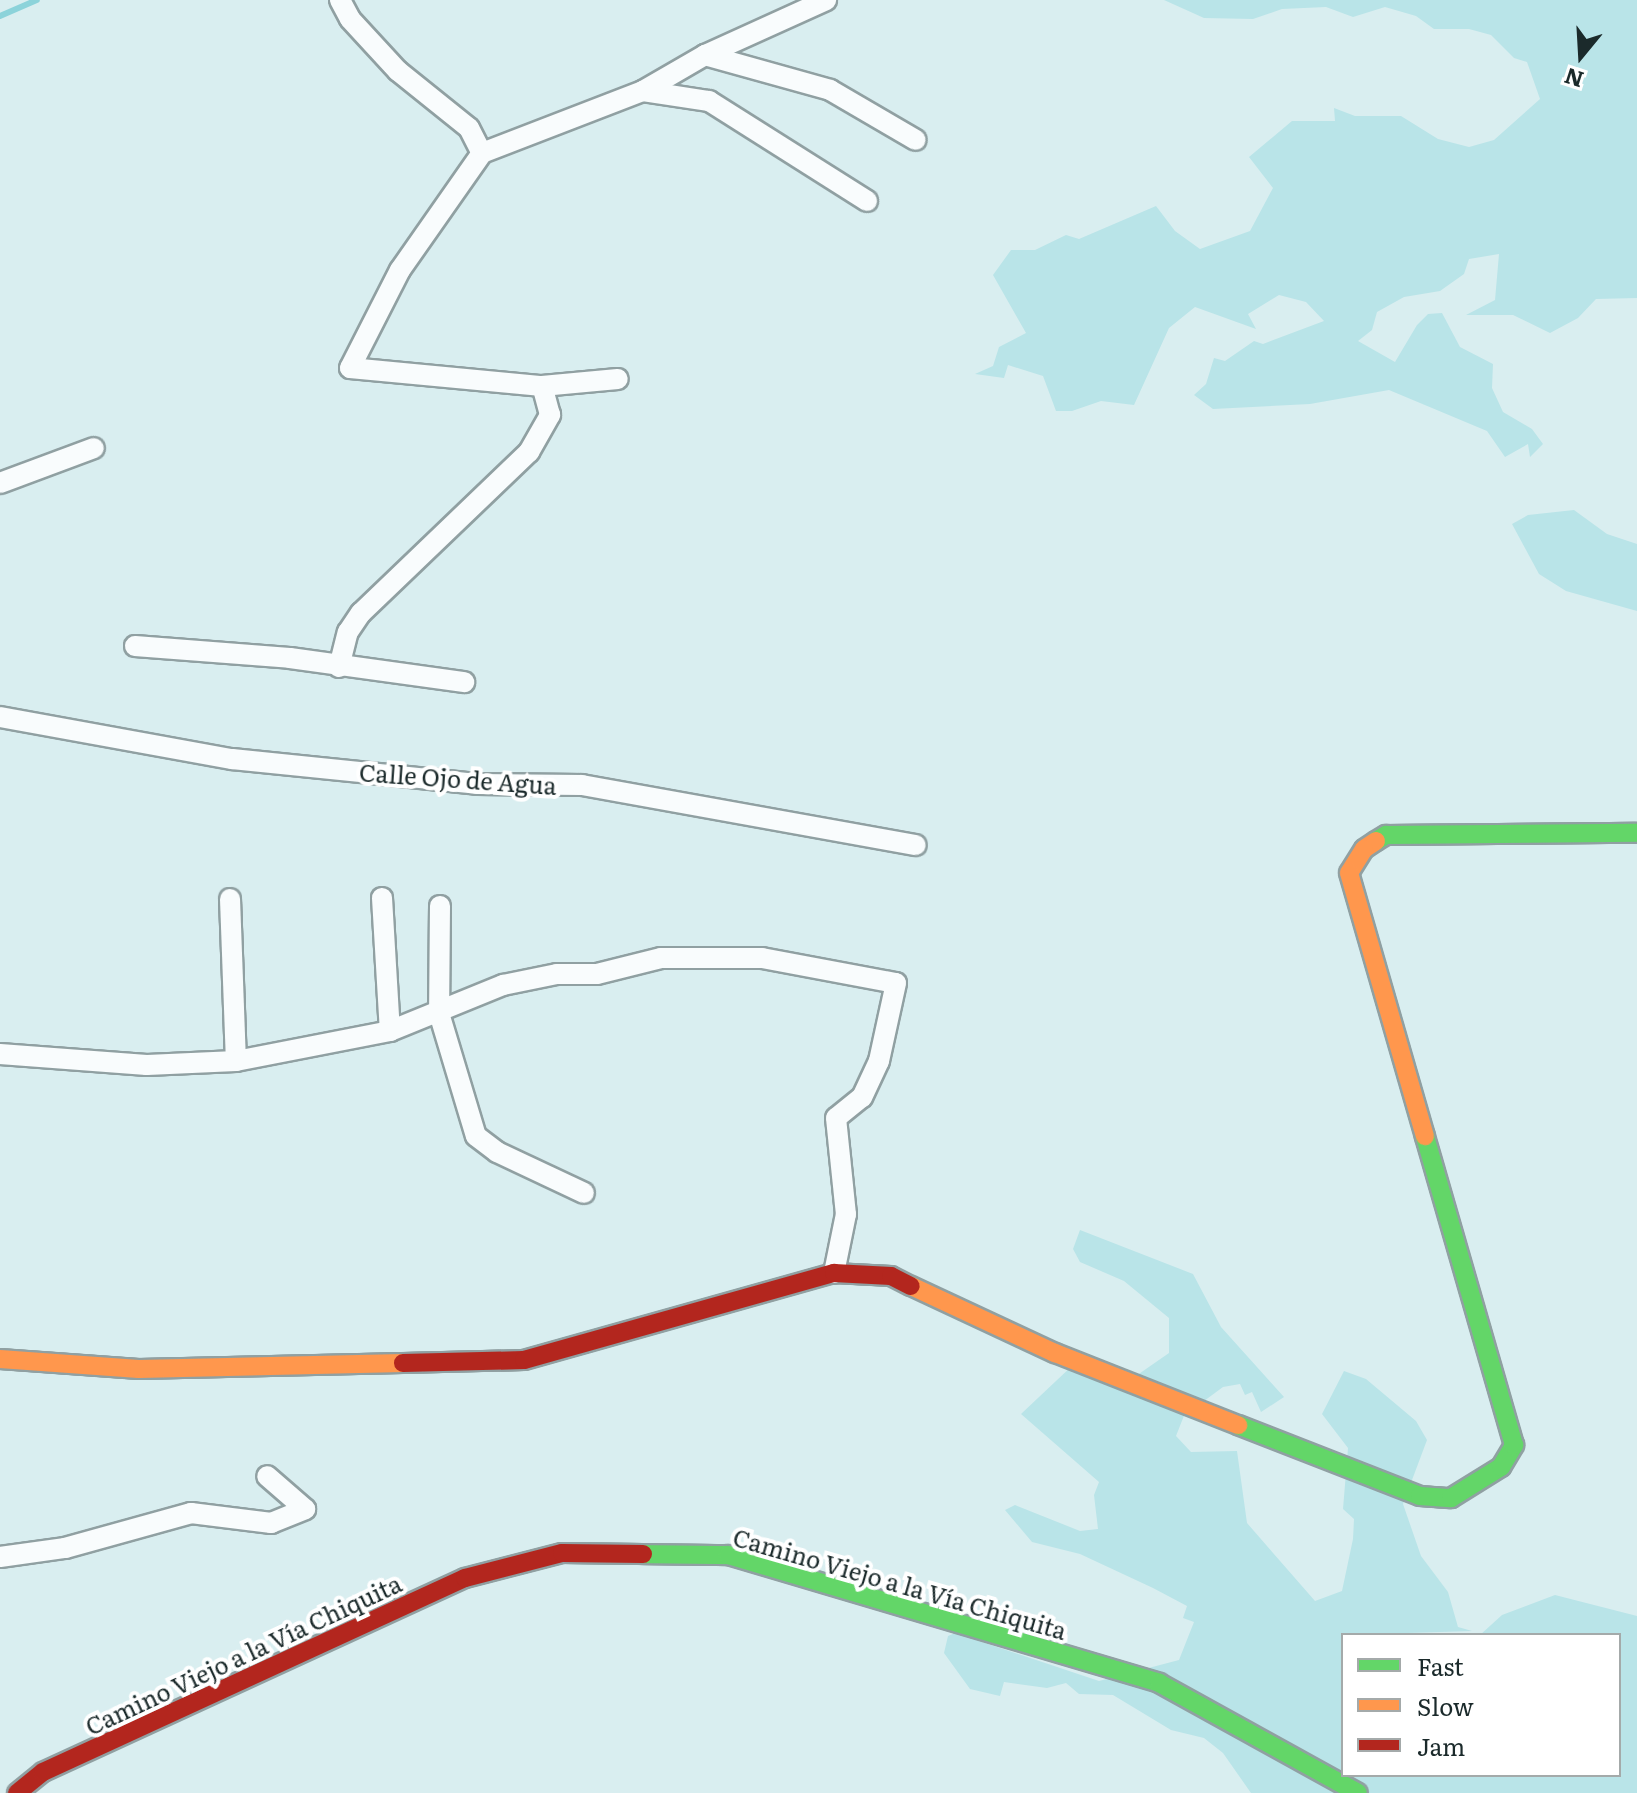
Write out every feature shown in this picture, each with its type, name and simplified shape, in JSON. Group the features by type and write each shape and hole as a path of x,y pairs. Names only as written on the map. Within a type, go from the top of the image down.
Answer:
{"street":[{"path":"340,0 350,19 398,71 469,128 482,153"},
{"path":"618,379 542,386 350,368 400,270 482,153 643,91 705,55 826,0"},
{"path":"705,55 830,90 916,140"},
{"path":"643,91 709,101 867,201"},
{"path":"339,667 348,632 361,613 529,452 550,415 542,386"},
{"path":"0,483 94,448"},
{"path":"135,646 177,646 464,682"},
{"name":"Calle Ojo de Agua","path":"0,717 232,759 477,784 582,785 916,845"},
{"path":"0,1359 139,1369 524,1360 834,1273 891,1276 1055,1353 1420,1496 1451,1498 1501,1467 1514,1445 1349,873 1364,849 1386,835 1637,833"},
{"path":"382,898 390,1031"},
{"path":"230,899 236,1061"},
{"path":"440,906 439,1013 476,1136 497,1152 584,1193"},
{"path":"0,1054 147,1065 236,1061 390,1031 503,985 557,974 597,974 661,958 762,958 896,983 879,1061 862,1097 836,1118 846,1214 834,1273"},
{"path":"0,1557 65,1548 191,1513 271,1523 305,1509 267,1476"},
{"name":"Camino Viejo a la Vía Chiquita","path":"17,1793 43,1772 465,1578 562,1553 728,1555 1159,1683 1358,1793"}],"shaded area":[{"path":"1164,0 1637,0 1637,298 1596,299 1578,318 1550,333 1513,315 1466,315 1495,300 1499,254 1469,259 1464,274 1440,291 1404,297 1377,312 1372,330 1358,341 1395,362 1417,325 1428,314 1442,313 1460,347 1493,364 1492,388 1503,412 1532,429 1543,444 1530,457 1528,444 1505,457 1487,431 1389,390 1310,404 1213,409 1194,395 1206,384 1214,358 1225,361 1254,341 1263,344 1324,321 1306,302 1279,295 1248,314 1256,329 1195,307 1169,328 1134,405 1101,401 1072,411 1056,411 1043,376 1008,365 1004,378 975,374 993,366 999,347 1026,333 993,275 1011,250 1035,250 1066,235 1079,239 1156,206 1175,231 1200,249 1250,231 1273,188 1249,157 1292,121 1335,121 1334,108 1355,116 1401,116 1438,139 1469,147 1494,140 1540,99 1527,62 1514,58 1491,35 1469,29 1434,29 1416,16 1385,7 1353,17 1326,7 1282,9 1253,19 1204,18"},
{"path":"1574,510 1607,534 1637,544 1637,611 1566,591 1539,574 1512,524 1528,515"},
{"path":"1080,1230 1193,1274 1221,1327 1284,1397 1261,1412 1252,1392 1245,1395 1240,1384 1223,1387 1204,1401 1189,1403 1176,1436 1191,1452 1237,1451 1247,1523 1315,1601 1342,1591 1353,1539 1354,1519 1343,1509 1348,1448 1322,1414 1344,1371 1366,1379 1416,1421 1427,1440 1403,1504 1421,1556 1448,1592 1458,1627 1472,1631 1341,1633 1341,1777 1621,1777 1621,1633 1482,1633 1502,1615 1555,1595 1637,1616 1637,1793 1251,1793 1223,1753 1204,1738 1171,1730 1113,1695 1079,1694 1066,1683 1047,1688 1004,1682 1000,1696 970,1689 944,1653 948,1636 955,1633 1099,1681 1179,1660 1194,1622 1183,1618 1187,1606 1153,1588 1080,1554 1032,1542 1005,1510 1015,1505 1080,1531 1098,1529 1094,1495 1099,1482 1021,1414 1074,1364 1133,1378 1169,1353 1169,1318 1124,1281 1080,1262 1073,1249"}],"waterway":[{"path":"0,16 37,0"}],"traffic: fast":[{"path":"1376,841 1386,835 1637,833"},
{"path":"1238,1425 1420,1496 1451,1498 1501,1467 1514,1445 1425,1136"},
{"path":"643,1554 728,1555 1159,1683 1358,1793"}],"traffic: slow":[{"path":"1376,841 1364,849 1349,873 1425,1136"},
{"path":"911,1286 1055,1353 1238,1425"},
{"path":"0,1359 139,1369 403,1363"}],"traffic: jam":[{"path":"403,1363 524,1360 834,1273 891,1276 911,1286"},
{"path":"17,1793 43,1772 465,1578 562,1553 643,1554"}]}
